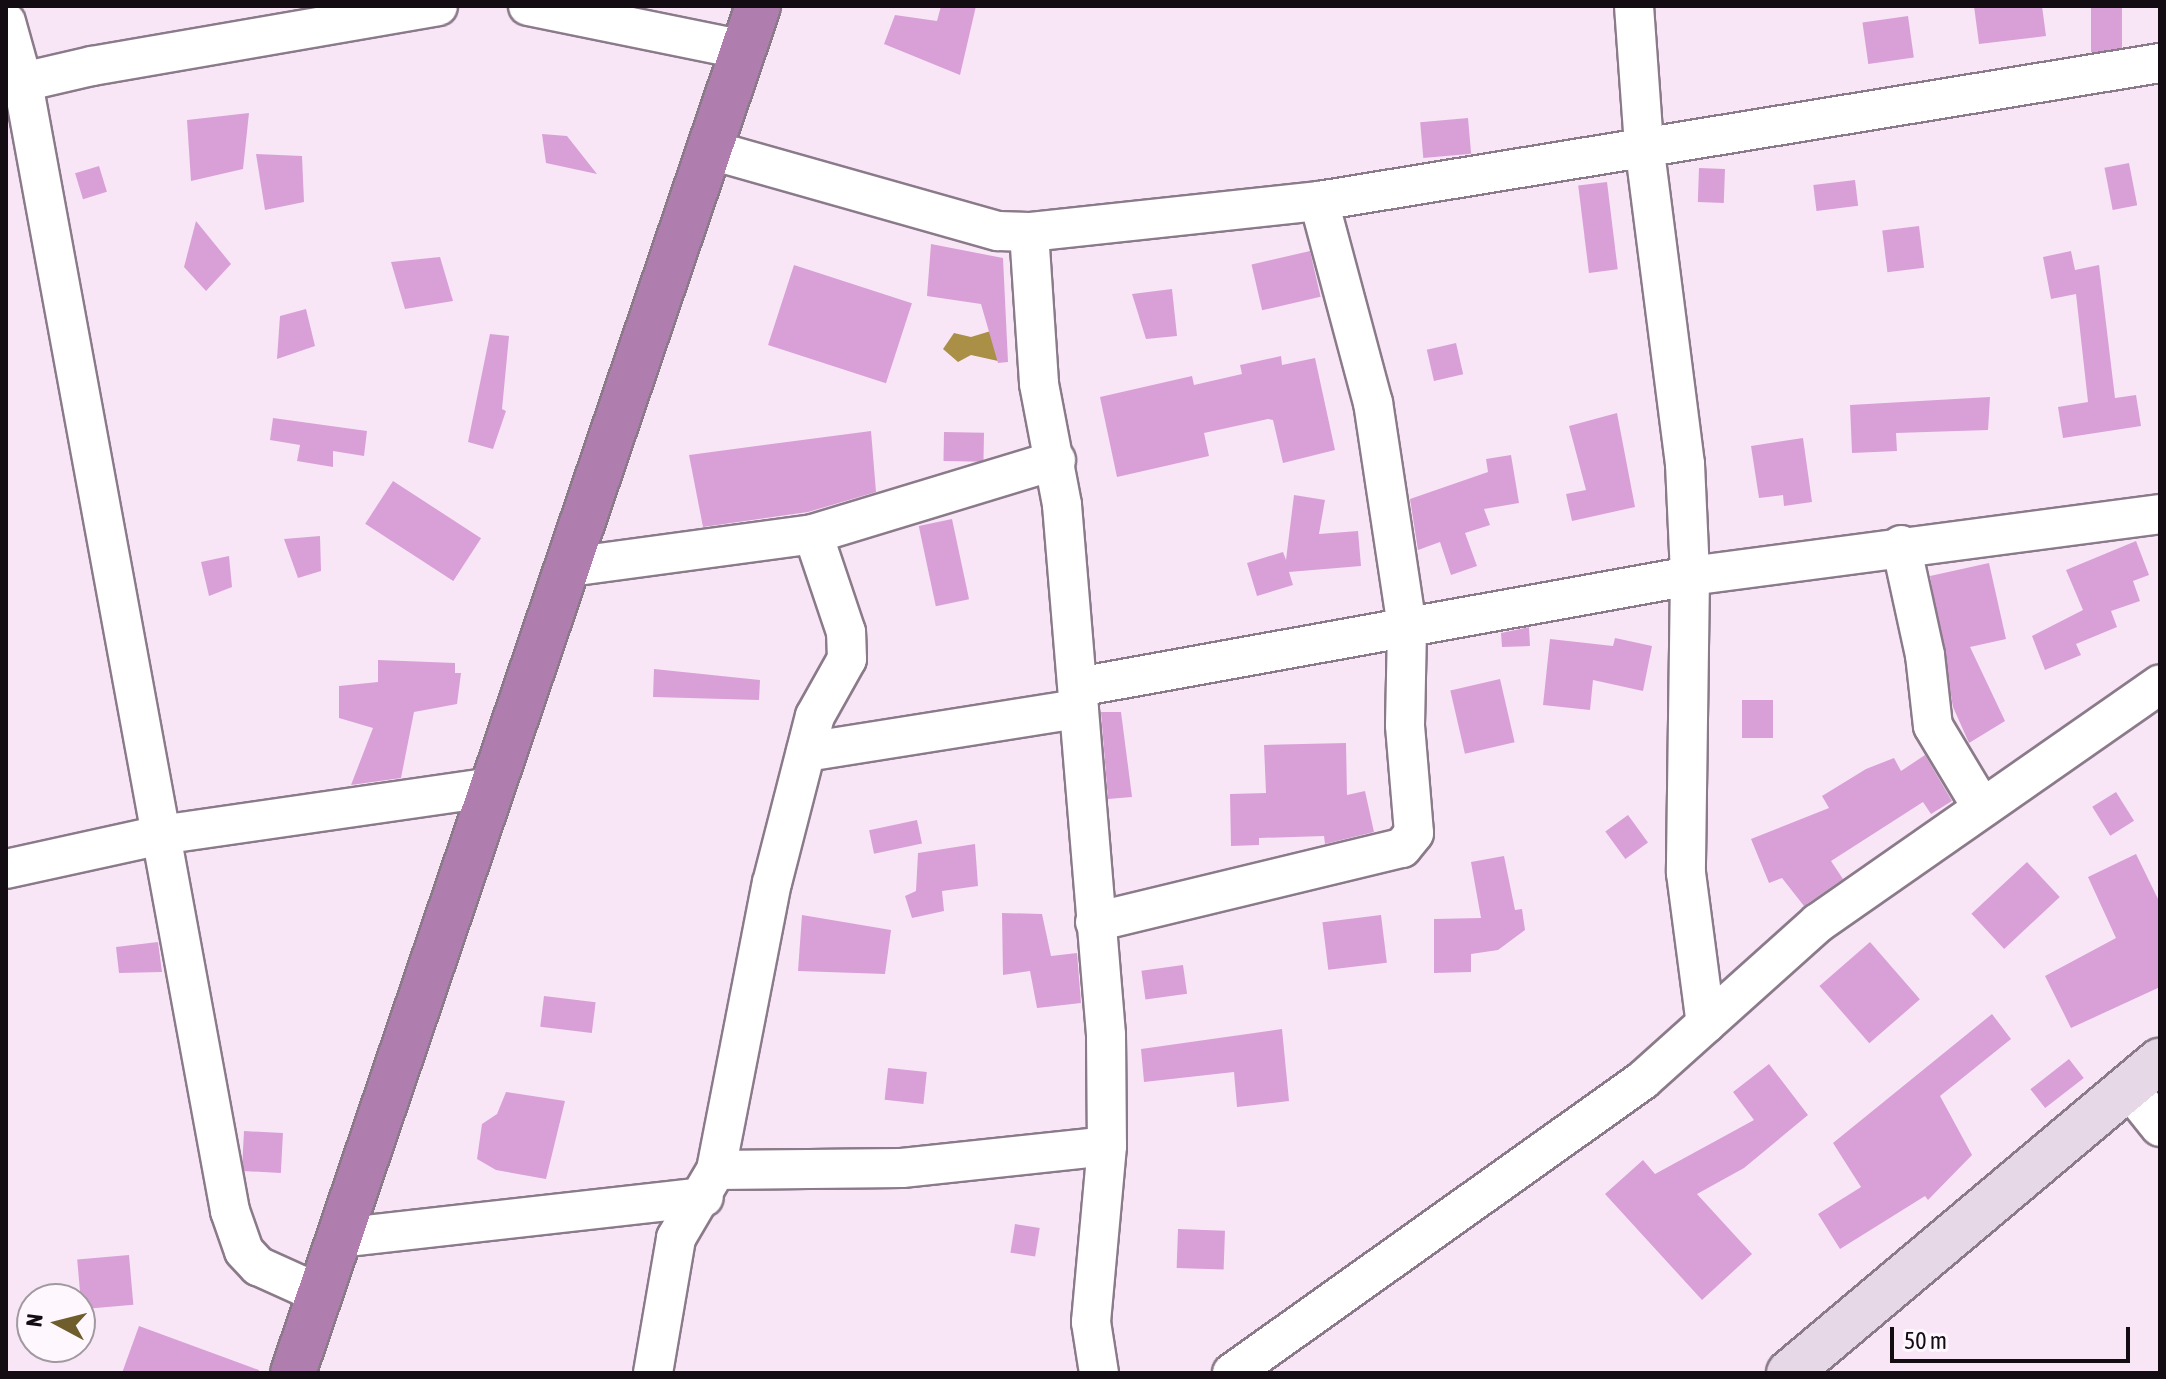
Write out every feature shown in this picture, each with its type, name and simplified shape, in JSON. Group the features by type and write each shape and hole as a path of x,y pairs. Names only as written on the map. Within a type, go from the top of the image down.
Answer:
{"highway":[{"path":"293,1373 570,567 758,6"}],"main road":[{"path":"1799,1368 2144,1074"}],"street":[{"path":"14,84 438,6"},
{"path":"528,6 744,50"},
{"path":"1634,6 1644,144 1685,464 1690,576 1686,873 1706,1024"},
{"path":"6,22 14,84 230,1211 244,1251 258,1266 320,1294"},
{"path":"711,150 998,231 1029,232 1319,201 1644,144 2160,63"},
{"path":"1095,922 1402,848 1414,833 1415,816 1405,725 1407,627 1373,403 1319,201"},
{"path":"1029,232 1039,384 1056,460 1079,698 1106,1035 1107,1146 1091,1322 1095,1373"},
{"path":"570,567 813,534 1056,460"},
{"path":"806,752 1079,698 1407,627 1690,576 1901,545 2160,514"},
{"path":"653,1373 667,1270 676,1238 710,1184 772,883 815,716 847,659 846,632 813,534"},
{"path":"1901,545 1925,655 1933,726 1981,806"},
{"path":"1232,1373 1643,1080 1775,956 1981,806 2160,684"},
{"path":"6,869 160,835 493,787"},
{"path":"2144,1074 2160,1127"},
{"path":"339,1238 710,1184 1107,1146"}],"shaded area":[{"path":"994,330 998,361 971,355 958,362 943,349 954,333 971,337"}],"building":[{"path":"941,6 976,6 960,75 884,44 895,15 937,21"},
{"path":"1974,6 2042,6 2046,36 1979,44"},
{"path":"2091,6 2122,6 2122,52 2091,52"},
{"path":"1908,16 1914,58 1868,64 1862,22"},
{"path":"249,113 243,169 191,181 187,120"},
{"path":"1468,118 1471,154 1423,158 1420,122"},
{"path":"542,134 567,136 597,174 546,163"},
{"path":"256,154 302,156 304,202 265,210"},
{"path":"2129,163 2137,205 2113,210 2104,168"},
{"path":"99,166 107,192 83,199 75,173"},
{"path":"1699,168 1725,169 1724,203 1698,202"},
{"path":"1855,180 1858,206 1816,211 1813,185"},
{"path":"1607,182 1618,269 1589,273 1578,186"},
{"path":"196,221 231,264 206,291 184,267"},
{"path":"1919,226 1924,268 1887,272 1882,231"},
{"path":"931,244 1003,258 1008,362 998,363 981,304 927,296"},
{"path":"1310,251 1321,297 1262,310 1252,264"},
{"path":"2071,251 2075,270 2099,265 2115,398 2136,395 2141,426 2063,438 2058,407 2088,402 2076,294 2051,299 2043,257"},
{"path":"440,257 453,301 405,309 391,262"},
{"path":"794,265 912,303 886,383 768,345"},
{"path":"1172,289 1177,336 1146,339 1132,294"},
{"path":"306,309 315,346 277,359 280,316"},
{"path":"490,334 509,336 502,409 506,411 493,449 468,442"},
{"path":"1456,343 1463,374 1434,381 1427,350"},
{"path":"1281,356 1282,365 1315,358 1335,450 1283,463 1273,420 1268,419 1204,433 1209,456 1117,477 1100,397 1192,376 1194,385 1242,374 1240,365"},
{"path":"1990,397 1988,430 1896,433 1897,451 1852,453 1850,405"},
{"path":"1617,413 1635,507 1572,521 1566,494 1586,490 1569,426"},
{"path":"273,418 367,431 364,456 333,451 333,467 297,461 300,445 270,440"},
{"path":"871,431 876,492 808,512 703,527 689,455"},
{"path":"944,432 984,433 983,462 943,461"},
{"path":"1803,438 1812,502 1784,506 1783,495 1759,498 1751,446"},
{"path":"1511,455 1519,503 1484,509 1490,525 1465,533 1477,566 1451,575 1440,542 1418,550 1410,499 1488,472 1486,459"},
{"path":"393,481 481,538 453,581 365,524"},
{"path":"1294,495 1325,500 1319,534 1358,531 1361,566 1289,572 1293,585 1257,596 1247,563 1283,552 1286,560"},
{"path":"952,519 969,599 936,606 919,526"},
{"path":"320,536 321,571 298,578 284,539"},
{"path":"2136,541 2149,575 2133,581 2140,601 2111,611 2117,627 2076,644 2081,655 2045,670 2032,636 2083,610 2066,570"},
{"path":"229,556 232,587 209,596 201,562"},
{"path":"1989,563 2006,639 1970,647 2005,721 1969,743 1953,707 1930,576"},
{"path":"1529,627 1530,646 1502,647 1501,633"},
{"path":"1615,638 1652,646 1643,691 1593,680 1590,710 1543,705 1550,639 1613,646"},
{"path":"378,660 455,663 455,673 461,673 457,704 414,712 401,778 351,785 373,728 339,718 339,686 378,682"},
{"path":"654,669 760,680 759,700 653,697"},
{"path":"1500,679 1515,742 1465,754 1450,690"},
{"path":"1742,700 1773,700 1773,738 1742,738"},
{"path":"1101,712 1121,712 1132,797 1108,799"},
{"path":"1346,743 1347,795 1365,791 1374,832 1325,844 1324,836 1259,838 1259,845 1231,846 1230,794 1266,793 1264,745"},
{"path":"1925,755 1952,801 1931,814 1923,802 1831,861 1843,879 1804,906 1782,878 1769,883 1751,839 1829,808 1822,796 1866,769 1894,758 1901,771"},
{"path":"2116,792 2134,821 2110,836 2092,807"},
{"path":"1628,815 1648,843 1625,859 1605,831"},
{"path":"917,820 922,843 874,854 869,830"},
{"path":"975,844 978,886 942,891 944,911 912,918 905,896 916,891 918,853"},
{"path":"2136,854 2160,903 2160,987 2071,1028 2045,976 2116,938 2088,877"},
{"path":"1504,856 1515,910 1522,909 1525,930 1498,950 1471,954 1471,972 1434,973 1434,919 1481,918 1471,862"},
{"path":"2027,862 2060,897 2004,949 1971,914"},
{"path":"1002,913 1042,914 1051,956 1077,953 1081,1003 1037,1008 1030,971 1003,975"},
{"path":"802,915 891,930 885,974 798,971"},
{"path":"1381,915 1387,963 1328,970 1322,922"},
{"path":"158,942 162,972 119,973 116,947"},
{"path":"1870,942 1920,999 1869,1043 1819,986"},
{"path":"1183,965 1187,994 1145,1000 1141,971"},
{"path":"544,996 596,1002 592,1033 540,1027"},
{"path":"1992,1014 2011,1039 1940,1096 1972,1155 1928,1200 1925,1196 1840,1249 1818,1214 1861,1187 1833,1143"},
{"path":"1282,1029 1289,1101 1237,1107 1234,1072 1144,1082 1141,1049"},
{"path":"2069,1059 2084,1078 2045,1108 2030,1089"},
{"path":"1769,1064 1808,1115 1744,1168 1697,1194 1752,1254 1702,1300 1605,1194 1643,1160 1655,1174 1754,1120 1733,1092"},
{"path":"888,1068 927,1072 923,1104 885,1100"},
{"path":"506,1092 565,1101 546,1179 496,1170 477,1159 482,1124 497,1114"},
{"path":"244,1131 283,1133 281,1173 242,1171"},
{"path":"1015,1224 1040,1228 1035,1257 1010,1253"},
{"path":"1178,1229 1225,1231 1224,1270 1177,1268"},
{"path":"129,1255 133,1305 96,1308 96,1283 79,1283 77,1260"},
{"path":"139,1326 259,1370 258,1373 122,1373"}]}
